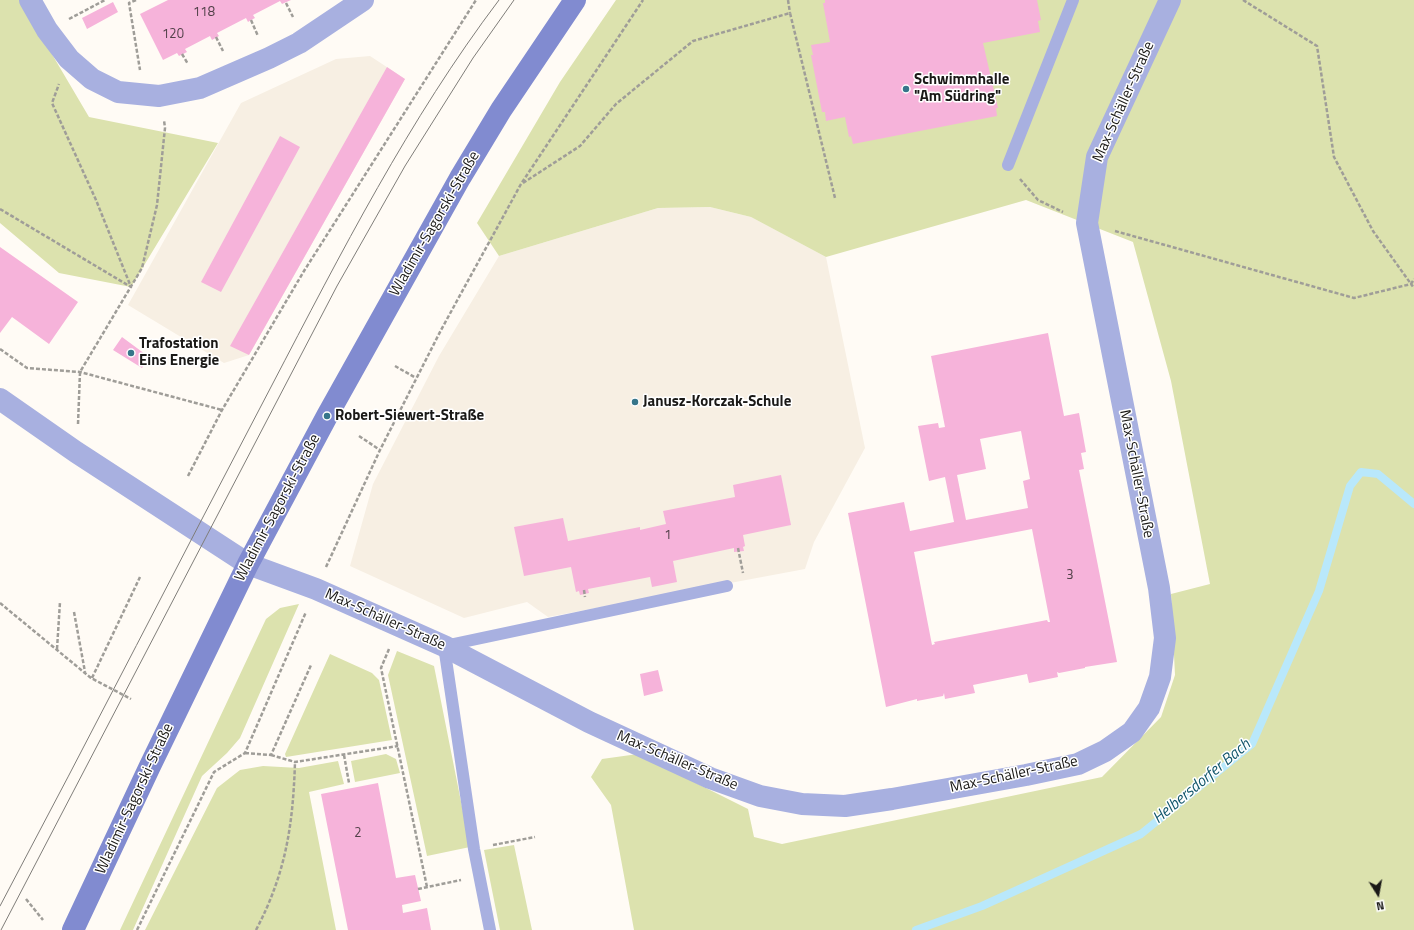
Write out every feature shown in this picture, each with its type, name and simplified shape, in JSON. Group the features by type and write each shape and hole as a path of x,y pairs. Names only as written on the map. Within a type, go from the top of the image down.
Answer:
{"main road":[{"name":"Wladimir-Sagorski-Straße","path":"73,930 150,766 248,564 327,416 460,178 502,110 575,0"}],"street":[{"path":"30,0 47,30 69,59 92,79 118,92 152,96 200,88 257,64 299,43 364,0"},
{"name":"Max-Schäller-Straße","path":"248,564 316,589 444,646 589,722 710,778 760,796 802,804 845,806 1026,775 1078,764 1105,752 1132,732 1149,708 1160,677 1165,638 1159,588 1087,223 1097,157 1170,0"},
{"path":"0,399 76,452 248,564"}],"lane":[{"path":"1008,165 1072,0"},
{"path":"490,930 474,848 444,646 728,586"}],"path":[{"path":"47,30 105,0"},
{"path":"76,452 80,372 142,268 157,206 165,128 152,96 129,2 136,0"},
{"path":"188,476 222,410 304,270 476,0"},
{"path":"138,930 214,772 245,753 316,589 380,450 416,378 521,184 643,0"},
{"path":"788,0 835,198"},
{"path":"1242,0 1317,46 1334,157 1373,231 1414,288"},
{"path":"286,3 289,10"},
{"path":"521,184 580,146 616,104 693,41 790,13"},
{"path":"251,20 257,34"},
{"path":"216,37 222,50"},
{"path":"182,54 188,64"},
{"path":"69,59 52,103 96,200 131,287"},
{"path":"1008,165 1038,200 1087,223 1354,298 1411,284 1414,279"},
{"path":"0,209 131,287"},
{"path":"0,349 27,368 80,372 222,410"},
{"path":"395,366 416,378"},
{"path":"359,436 380,450"},
{"path":"738,548 743,571"},
{"path":"92,678 140,577"},
{"path":"0,602 92,678 131,699"},
{"path":"57,649 60,602"},
{"path":"74,612 85,672"},
{"path":"399,627 381,668 427,887"},
{"path":"271,755 311,665"},
{"path":"245,753 271,755 295,762 398,746"},
{"path":"344,755 349,783"},
{"path":"256,930 266,911 281,872 290,835 294,801 295,762"},
{"path":"474,848 535,837"},
{"path":"418,889 480,877"},
{"path":"26,899 43,920"}],"shaded area":[{"path":"370,56 405,79 249,355 224,363 128,305 241,103 336,59"},
{"name":"Janusz-Korczak-Schule","path":"710,207 751,217 826,257 865,448 814,542 805,569 548,617 527,602 464,618 350,566 373,484 439,356 499,256 658,208"}],"green space":[{"path":"0,0 20,0 89,117 218,143 131,287 59,273 0,223"},
{"path":"616,0 1414,0 1414,930 634,930 611,805 591,777 602,759 638,754 748,809 754,837 782,844 1102,777 1161,717 1175,675 1171,594 1210,584 1171,381 1133,242 1026,200 826,257 751,217 710,207 658,208 499,256 477,223 560,82"},
{"path":"299,604 240,738 227,753 202,776 133,930 120,930 266,619 280,608"},
{"path":"397,651 434,666 470,847 427,856 388,675"},
{"path":"330,654 372,673 379,680 392,740 286,757 285,754"},
{"path":"386,754 396,759 400,773 355,782 351,761"},
{"path":"338,761 344,784 309,792 336,930 145,930 217,788 240,770 263,766 299,768"},
{"path":"514,845 532,930 500,930 484,850"}],"building":[{"path":"168,0 291,0 282,4 280,1 253,15 255,18 248,22 246,18 217,33 219,36 212,40 210,36 185,49 187,52 179,56 177,53 163,60 140,14"},
{"name":"Schwimmhalle \"Am Südring\"","path":"825,0 1037,0 1041,20 1038,21 1040,32 983,43 998,108 996,108 997,116 853,144 851,136 849,137 845,117 826,121 825,112 822,112 811,55 813,55 811,45 830,42 823,3 825,3"},
{"path":"113,2 118,12 87,29 82,18"},
{"path":"387,67 405,79 249,355 230,346"},
{"path":"280,136 300,147 221,292 201,282"},
{"path":"0,247 78,302 49,344 12,317 0,333"},
{"path":"1048,333 1064,416 1079,413 1086,452 1081,453 1084,469 1079,470 1117,662 1059,673 1057,672 1058,677 1029,683 1027,674 973,685 975,693 945,699 944,693 943,696 917,701 917,699 886,707 848,513 904,502 910,531 954,522 945,477 929,481 918,426 938,423 939,428 945,427 931,356","holes":["1021,431 1030,479 1023,481 1028,508 966,520 957,475 986,469 980,439","1032,529 1050,622 1047,620 934,642 935,644 932,645 914,552"]},
{"name":"Trafostation Eins Energie","path":"122,337 149,357 142,368 113,350"},
{"path":"781,475 791,525 743,535 745,546 743,547 744,551 734,552 734,548 673,561 677,582 652,587 650,577 588,589 589,593 580,595 579,591 576,592 571,567 524,576 514,527 563,518 568,541 640,527 640,530 666,524 663,511 735,497 733,485"},
{"path":"658,670 663,691 644,696 640,674"},
{"path":"378,783 396,878 415,875 421,901 402,905 403,913 427,908 431,930 348,930 321,794"}],"waterway":[{"name":"Helbersdorfer Bach","path":"916,930 982,906 1141,834 1252,744 1319,591 1350,486 1361,472 1378,474 1414,504"}],"tram line":[{"path":"0,906 350,237 406,139 435,92 466,45 499,0"},
{"path":"1,930 337,286 405,166 473,58 514,0"}],"place":[{"name":"Schwimmhalle \"Am Südring\"","path":"906,89"},
{"name":"Trafostation Eins Energie","path":"131,353"},
{"name":"Janusz-Korczak-Schule","path":"635,402"},
{"name":"Robert-Siewert-Straße","path":"327,416"}]}
